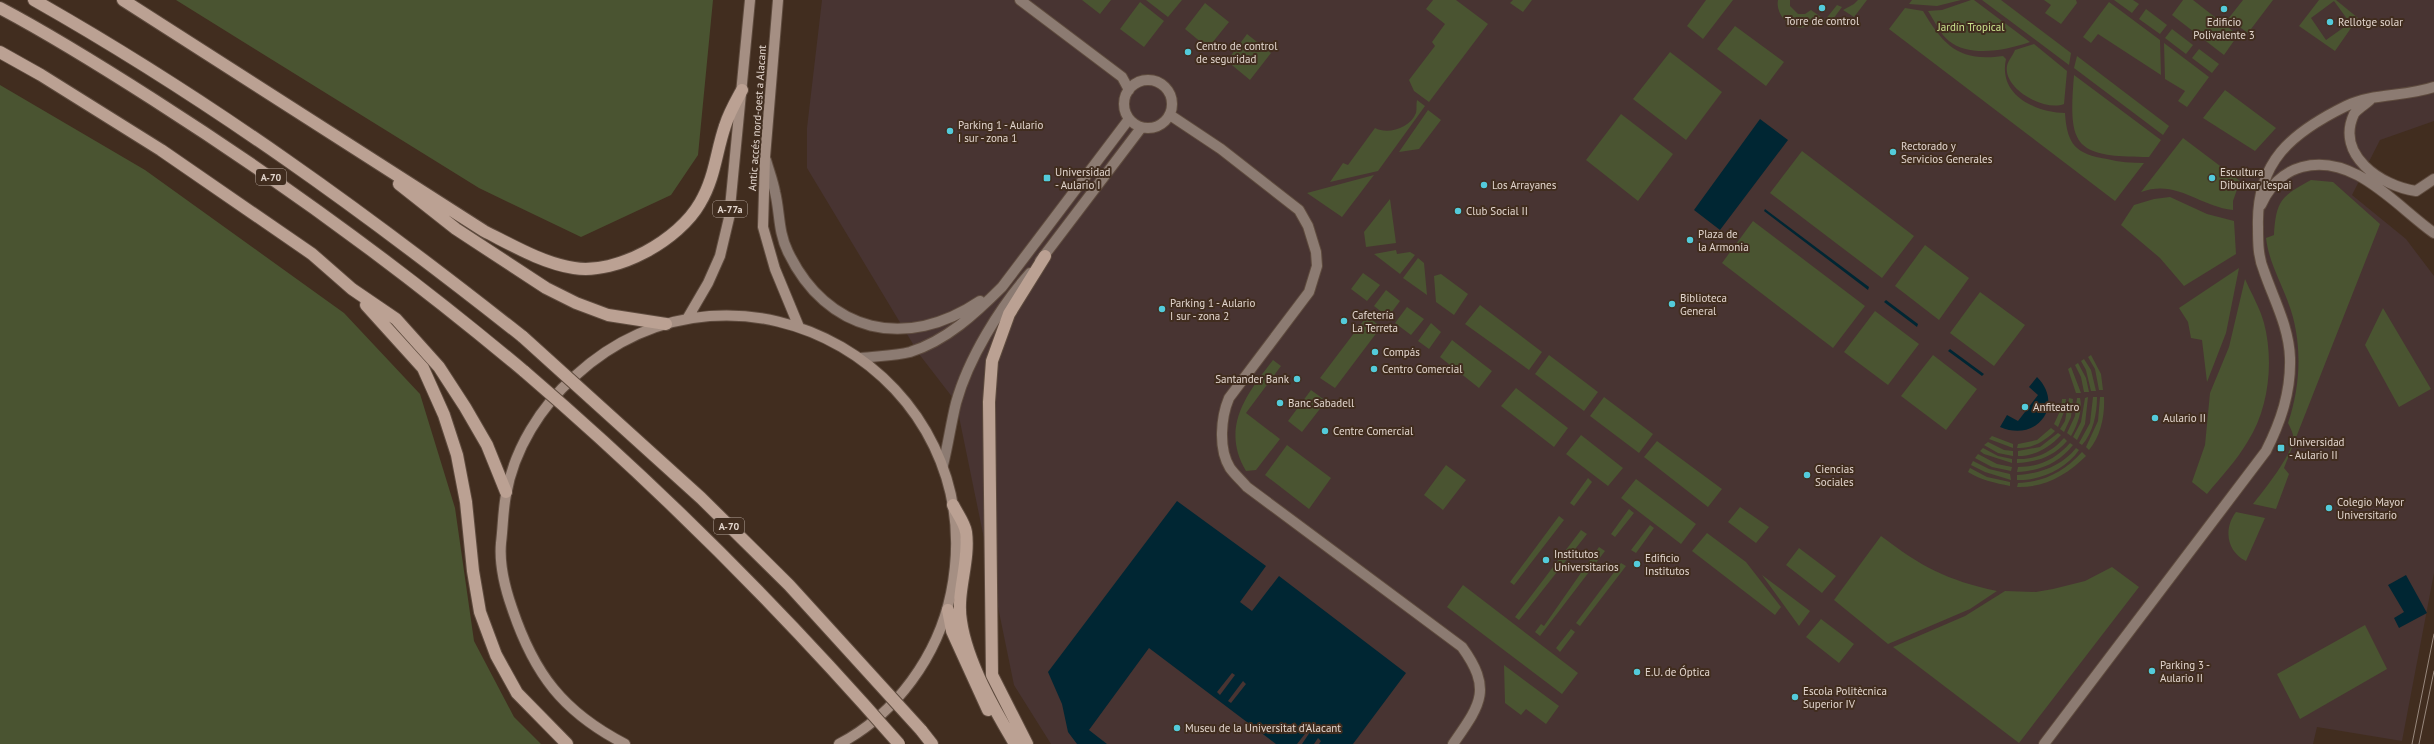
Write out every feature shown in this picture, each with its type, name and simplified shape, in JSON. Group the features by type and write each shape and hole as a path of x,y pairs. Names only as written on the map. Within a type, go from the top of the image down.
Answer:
{"highway":[{"name":"A-70","path":"34,0 243,128 389,233 523,337 701,498 811,609 932,744"},
{"path":"123,0 174,31 375,163 484,231 532,254 574,268 592,269 610,266 629,260 670,236 700,204 711,180 725,126 742,90"},
{"name":"A-70","path":"0,8 132,86 296,194 440,301 525,372 622,457 724,556 820,654 899,744"},
{"path":"0,52 41,75 161,150 312,254 352,289 423,368 444,415 456,455 466,502 473,571 480,612 496,655 517,693 549,728 567,744"},
{"path":"375,163 456,229 546,288 576,303 608,315 666,324"},
{"path":"1027,744 992,675 989,402 992,361 1009,314 1045,256"},
{"path":"352,289 396,319 439,367 486,445 506,492"},
{"path":"954,505 966,531 966,565 960,599 960,620 965,640 990,698 1015,744"},
{"path":"948,610 952,631 978,693 1008,744"}],"main road":[{"name":"Antic accés nord-oest a Alacant","path":"687,319 708,283 720,256 729,218 750,0"},
{"name":"Antic accés nord-oest a Alacant","path":"778,0 765,157 763,227 775,269 799,327"},
{"path":"612,744 554,690 538,668 523,642 505,589 502,555 506,492 521,450 534,424 562,388 589,363 611,348 637,334 666,324 687,319 719,316 749,316 799,327 846,348 861,358 896,389 916,414 932,441 943,465 954,505 957,541 956,570 948,610 934,644 906,689 872,722 839,744"},
{"path":"595,728 625,744"}],"street":[{"path":"1020,0 1122,77 1140,82"},
{"path":"1122,77 1129,90"},
{"path":"1148,80 1162,85 1171,97 1171,110 1162,124 1155,127 1141,128 1128,119 1124,104 1129,90 1140,82 1148,80"},
{"path":"2044,744 2266,451 2278,426 2287,397 2290,358 2286,332 2263,271 2258,249 2257,212 2260,189 2265,176 2283,148 2299,134 2328,116 2357,101 2373,97 2403,94 2434,87"},
{"path":"2373,97 2355,113 2349,132 2355,156 2390,185 2400,189 2416,191 2434,179"},
{"path":"1171,110 1188,126 1299,210 1308,226 1316,252 1317,266 1309,292 1227,401 1223,426 1224,451 1230,468 1247,487 1462,647 1477,672 1481,688 1480,699 1472,716 1453,744"},
{"path":"861,358 908,352 927,345 960,325 1002,287 1128,119"},
{"path":"943,465 956,402 971,366 989,330 1020,284 1045,256 1141,128"},
{"path":"765,157 776,194 778,221 787,250 813,291 847,318 867,325 892,330 919,328 949,318 972,306 1002,287"},
{"path":"2257,212 2266,194 2284,175 2293,169 2315,164 2332,165 2353,172 2377,188 2434,233"}],"shaded area":[{"path":"822,0 2434,0 2434,121 2380,140 2352,195 2406,239 2434,276 2434,573 2402,741 2317,727 2313,744 1051,744 1014,685 956,402 919,354 807,168 807,128"}],"green space":[{"path":"176,0 713,0 698,155 671,195 581,237 479,188"},
{"path":"1082,0 1111,0 1100,14"},
{"path":"1146,0 1182,0 1168,17"},
{"path":"1433,0 1456,0 1488,24 1429,102 1414,91 1409,80 1435,46 1432,42 1445,24 1426,9"},
{"path":"1513,0 1532,0 1523,12 1510,3"},
{"path":"1706,0 1733,0 1703,39 1687,26"},
{"path":"1778,0 1790,0 1790,6 1798,14 1805,14 1811,10 1825,20 1837,5 1842,7 1828,26 1818,19 1802,28 1791,25 1782,17 1779,11"},
{"path":"1858,0 1867,0 1854,17 1843,10 1854,4"},
{"path":"1912,0 1961,0 1937,6 1909,4"},
{"name":"Jardín Tropical","path":"1974,0 2030,42 2000,50 1978,51 1958,46 1949,41 1940,31 1928,11 1942,10"},
{"path":"1982,0 2001,0 2071,53 2069,65"},
{"path":"2044,0 2076,0 2077,3 2061,24 2045,13 2051,5"},
{"path":"2114,0 2133,0 2139,4 2132,13"},
{"path":"2183,0 2193,0 2238,35 2224,55 2172,15"},
{"path":"2243,0 2273,0 2248,33 2228,19"},
{"path":"2319,0 2336,0 2358,18 2335,51 2299,26","holes":["2334,1 2350,23 2326,40 2311,18"]},
{"path":"1140,2 1164,21 1144,47 1120,29"},
{"path":"2109,2 2160,40 2161,75 2098,34 2091,43 2083,37"},
{"path":"1205,3 1229,22 1208,48 1185,29"},
{"path":"1905,8 1923,11 1938,34 1954,49 1964,54 1988,57 2003,56 2006,59 2005,72 2013,92 2031,105 2054,112 2065,113 2068,133 2075,146 2081,151 2096,157 2126,162 2144,163 2115,201 1889,29"},
{"path":"2146,9 2167,25 2160,34 2139,19"},
{"path":"1735,26 1784,62 1766,86 1717,49"},
{"path":"2172,29 2193,45 2186,54 2165,38"},
{"path":"1247,34 1271,53 1250,80 1227,61"},
{"path":"2164,43 2209,77 2187,107 2178,101 2185,91 2165,79"},
{"path":"2034,44 2067,71 2064,104 2056,106 2047,105 2027,97 2018,90 2008,75 2008,62 2015,50"},
{"path":"2199,49 2219,64 2212,73 2192,58"},
{"path":"1670,52 1722,92 1686,140 1633,99"},
{"path":"2077,56 2169,126 2163,135 2074,68"},
{"path":"2074,75 2161,140 2149,157 2105,154 2091,150 2081,143 2075,133 2073,118 2072,99"},
{"path":"0,85 145,170 344,313 420,394 455,508 474,641 514,717 541,744 0,744"},
{"path":"2225,90 2276,128 2255,151 2203,118"},
{"path":"1417,100 1425,106 1378,171 1330,182 1343,163 1348,165 1375,128 1386,131 1398,129 1409,123 1416,113"},
{"path":"1428,110 1441,120 1419,149 1399,152"},
{"path":"1621,114 1673,154 1638,201 1586,160"},
{"path":"2183,138 2240,181 2233,201 2233,210 2220,208 2177,191 2154,189 2141,192"},
{"path":"1802,151 1914,236 1882,278 1770,193"},
{"path":"1374,175 1342,217 1307,193"},
{"path":"2311,180 2333,182 2380,224 2284,468 2289,474 2276,509 2253,504 2278,471 2293,442 2292,430 2288,423 2296,394 2298,378 2298,347 2293,317 2272,263 2266,238 2274,235 2276,214 2282,201 2287,195"},
{"path":"2170,197 2207,214 2234,221 2236,254 2184,286 2160,258 2121,225 2134,205 2154,199"},
{"path":"1390,199 1396,243 1366,247 1364,232"},
{"path":"1753,221 1865,306 1833,348 1722,263"},
{"path":"1925,245 1969,278 1939,320 1895,286"},
{"path":"1396,250 1397,254 1410,252 1415,255 1400,274 1374,254"},
{"path":"1418,258 1424,263 1427,295 1403,278"},
{"path":"2239,268 2226,333 2207,382 2202,340 2191,338 2188,322 2179,308"},
{"path":"1363,273 1380,285 1367,301 1351,289"},
{"path":"1441,274 1468,294 1454,315 1436,302 1434,276"},
{"path":"2245,279 2264,323 2269,353 2268,384 2261,414 2248,441 2234,462 2207,494 2192,482 2205,445 2210,393 2229,347"},
{"path":"1386,290 1400,301 1388,317 1374,306"},
{"path":"1980,292 2025,325 1994,366 1950,333"},
{"path":"1480,305 1542,352 1529,370 1465,324"},
{"path":"1407,307 1424,319 1411,335 1395,323"},
{"path":"2383,308 2431,389 2399,407 2365,345"},
{"path":"1875,311 1919,344 1888,385 1844,352"},
{"path":"1367,316 1381,327 1335,388 1320,378"},
{"path":"1431,323 1441,332 1429,349 1418,341"},
{"path":"1452,340 1492,371 1479,388 1440,357"},
{"path":"1549,355 1598,392 1584,411 1535,374"},
{"path":"1933,355 1977,389 1946,430 1901,396"},
{"path":"2091,355 2101,374 2103,390 2099,390 2095,369 2088,357"},
{"path":"2084,359 2091,370 2096,391 2091,391 2086,370 2081,361"},
{"path":"1273,360 1281,366 1246,413 1280,439 1256,470 1246,471 1239,455 1236,440 1236,426 1246,398"},
{"path":"2078,363 2086,378 2089,392 2084,392 2081,377 2075,365"},
{"path":"2071,367 2081,393 2076,393 2068,369"},
{"path":"1516,388 1568,428 1554,447 1501,406"},
{"path":"1311,390 1326,401 1302,432 1288,421"},
{"path":"1604,397 1653,434 1639,453 1590,416"},
{"path":"2088,397 2085,424 2077,440 2073,437 2081,422 2085,398"},
{"path":"2093,397 2097,397 2095,416 2092,429 2082,445 2079,443 2090,423"},
{"path":"2100,397 2104,397 2103,418 2097,438 2089,450 2086,447 2098,421"},
{"path":"2069,398 2073,399 2071,417 2064,432 2060,429 2065,421"},
{"path":"2077,398 2080,398 2081,408 2077,423 2071,436 2067,433 2075,416"},
{"path":"2062,399 2066,399 2064,412 2058,427 2054,424 2061,409"},
{"path":"2051,428 2055,431 2043,441 2033,446 2017,448 2018,444 2037,440"},
{"path":"2058,433 2061,435 2047,447 2030,455 2018,456 2018,451 2040,447"},
{"path":"1581,435 1623,468 1608,486 1566,454"},
{"path":"1992,436 2013,444 2013,448 1989,439"},
{"path":"2064,438 2067,441 2050,455 2038,460 2017,463 2017,459 2030,458 2049,451"},
{"path":"1657,441 1722,489 1708,507 1644,457"},
{"path":"1988,442 2004,450 2013,451 2013,456 1998,453 1984,445"},
{"path":"2070,443 2073,445 2062,457 2048,465 2033,470 2017,472 2018,467 2033,466 2053,458"},
{"path":"1287,445 1331,478 1309,509 1265,475"},
{"path":"1983,448 1998,456 2012,459 2012,463 1984,454 1980,451"},
{"path":"2076,448 2079,450 2074,457 2060,468 2043,476 2026,480 2017,480 2017,475 2034,473 2050,468 2064,460"},
{"path":"2082,452 2086,456 2079,463 2054,479 2046,483 2027,487 2017,487 2018,483 2036,481 2053,475 2068,465"},
{"path":"1978,454 1997,464 2012,467 2011,471 1992,467 1975,458"},
{"path":"1973,461 1989,469 2010,474 2011,480 1985,472 1971,465"},
{"path":"1446,465 1466,480 1443,510 1424,495"},
{"path":"1970,468 1987,477 2010,482 2010,486 1978,477 1968,472"},
{"path":"1588,478 1592,482 1574,506 1570,503"},
{"path":"1636,479 1696,524 1681,544 1621,498"},
{"path":"1740,507 1769,527 1756,543 1728,522"},
{"path":"1629,509 1634,513 1615,537 1611,534"},
{"path":"2236,512 2265,518 2246,561 2235,552 2229,540 2229,526"},
{"path":"1559,516 1564,520 1514,585 1510,582"},
{"path":"1650,525 1654,528 1636,553 1631,550"},
{"path":"1581,530 1587,534 1519,620 1515,617"},
{"path":"1707,533 1746,562 1781,607 1775,615 1692,551"},
{"path":"1881,536 1909,556 1935,571 1963,582 1997,591 1970,609 1888,644 1834,600"},
{"path":"1599,547 1605,551 1540,636 1535,632 1541,624 1544,626"},
{"path":"1799,548 1836,576 1822,593 1786,565"},
{"path":"1621,563 1626,566 1580,626 1576,623"},
{"path":"2112,567 2139,587 2019,743 1893,647 1965,616 2005,591 2036,592 2053,589 2085,581"},
{"path":"1762,575 1810,611 1799,626"},
{"path":"1463,585 1578,673 1562,694 1447,607"},
{"path":"1821,619 1854,644 1839,663 1806,637"},
{"path":"2365,625 2387,669 2300,719 2277,674"},
{"path":"1571,629 1575,632 1560,652 1556,648"},
{"path":"1504,665 1559,706 1546,724 1526,709 1521,715 1505,703"}],"water":[{"path":"1760,119 1788,140 1720,230 1694,210"},
{"path":"1765,209 1869,287 1868,290 1764,211"},
{"path":"1886,300 1918,324 1917,327 1884,302"},
{"path":"1950,349 1984,374 1982,376 1948,351"},
{"path":"2037,377 2045,388 2048,399 2047,409 2043,418 2035,426 2025,430 2013,431 2000,427 2007,415 2018,421 2038,395 2029,387"},
{"path":"1177,501 1266,566 1240,602 1252,611 1279,576 1406,673 1353,744 1319,744 1321,741 1318,738 1314,744 1302,744 1310,732 1308,730 1297,744 1276,744 1149,648 1089,730 1107,744 1077,744 1068,732 1062,704 1048,672","holes":["1232,673 1235,675 1220,695 1217,692","1243,681 1246,684 1231,703 1228,701"]},
{"path":"2406,575 2427,613 2399,628 2394,618 2404,612 2388,585"}],"tram line":[{"path":"2412,744 2434,634"},
{"path":"2419,744 2434,671"}],"place":[{"name":"Torre de control","path":"1822,8"},
{"name":"Edificio Polivalente 3","path":"2224,9"},
{"name":"Rellotge solar","path":"2330,22"},
{"name":"Centro de control de seguridad","path":"1188,52"},
{"name":"Parking 1 - Aulario I sur - zona 1","path":"950,131"},
{"name":"Rectorado y Servicios Generales","path":"1893,152"},
{"name":"Universidad - Aulario I","path":"1047,178"},
{"name":"Escultura Dibuixar l’espai","path":"2212,178"},
{"name":"Los Arrayanes","path":"1484,185"},
{"name":"Club Social II","path":"1458,211"},
{"name":"Plaza de la Armonia","path":"1690,240"},
{"name":"Biblioteca General","path":"1672,304"},
{"name":"Parking 1 - Aulario I sur - zona 2","path":"1162,309"},
{"name":"Cafetería La Terreta","path":"1344,321"},
{"name":"Compás","path":"1375,352"},
{"name":"Centro Comercial","path":"1374,369"},
{"name":"Santander Bank","path":"1297,379"},
{"name":"Banc Sabadell","path":"1280,403"},
{"name":"Anfiteatro","path":"2025,407"},
{"name":"Aulario II","path":"2155,418"},
{"name":"Centre Comercial","path":"1325,431"},
{"name":"Universidad - Aulario II","path":"2281,448"},
{"name":"Ciencias Sociales","path":"1807,475"},
{"name":"Colegio Mayor Universitario","path":"2329,508"},
{"name":"Institutos Universitarios","path":"1546,560"},
{"name":"Edificio Institutos","path":"1637,564"},
{"name":"Parking 3 - Aulario II","path":"2152,671"},
{"name":"E.U. de Óptica","path":"1637,672"},
{"name":"Escola Politècnica Superior IV","path":"1795,697"},
{"name":"Museu de la Universitat d'Alacant","path":"1177,728"}]}
